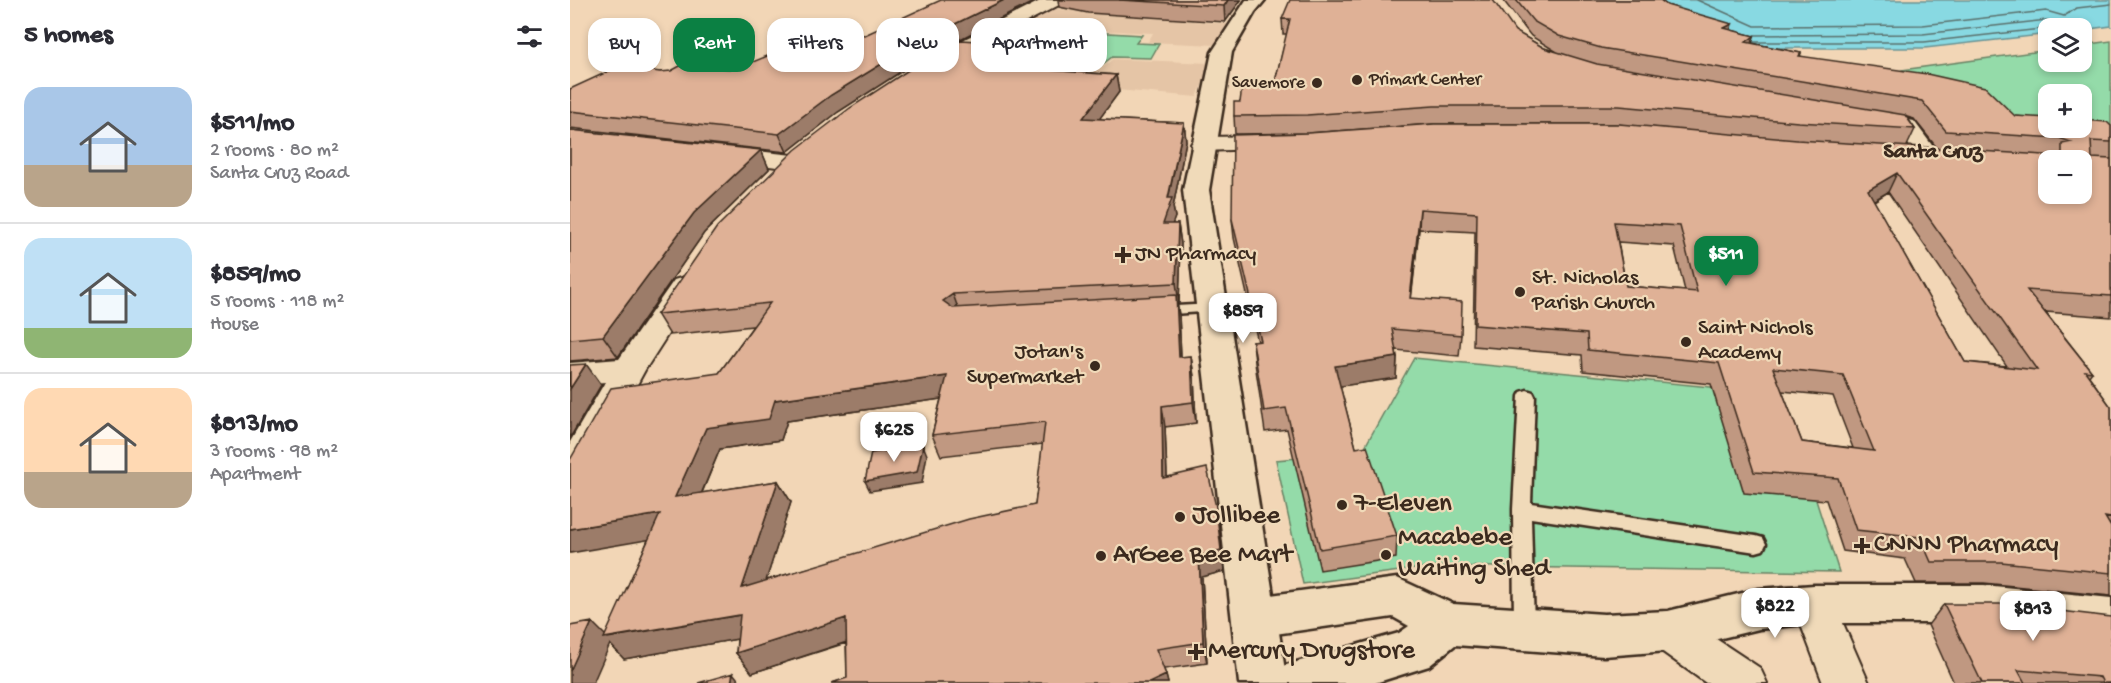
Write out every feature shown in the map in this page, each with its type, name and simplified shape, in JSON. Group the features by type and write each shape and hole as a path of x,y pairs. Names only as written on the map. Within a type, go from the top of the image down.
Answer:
{"main road":[{"path":"1256,0 1247,9 1222,52 1196,190 1263,683"},
{"path":"1255,617 1397,597 1447,624 1604,635 1668,631 1759,609 1814,604 1984,604 2111,618"},
{"path":"1296,683 1377,673 1412,651 1447,624"}],"street":[{"path":"959,49 1008,22 1055,0"},
{"path":"1851,116 1906,126 1927,156"},
{"path":"1203,144 1296,142"},
{"path":"702,152 802,155 770,186"},
{"path":"570,474 629,369 696,270"},
{"path":"570,374 629,369"},
{"path":"1814,604 1846,683"},
{"path":"1668,631 1744,683"}],"lane":[{"path":"1143,312 1212,308"},
{"path":"1524,631 1522,509 1527,396"},
{"path":"1522,509 1756,544"}],"shaded area":[{"path":"1045,8 1227,24 1216,45 1148,42 1153,33 1107,31 1107,18 1028,18"},
{"path":"1113,59 1211,63 1197,97 991,79 999,72 1107,72 1107,64"}],"green space":[{"path":"1107,33 1142,35 1136,43 1159,44 1151,58 1112,57 1107,61"},
{"path":"2111,41 2111,165 2092,162 2092,150 2057,150 1892,84 1902,70 2038,51 2038,72 2092,72 2092,44"},
{"path":"1414,358 1782,394 1839,572 1437,566 1303,584 1276,460 1362,452"}],"water":[{"path":"1643,0 2111,0 2111,26 2092,29 2092,18 2038,18 2038,35 1925,48 1749,48"}],"building":[{"path":"941,0 1004,0 959,22 959,18 902,18"},
{"path":"1119,0 1228,0 1224,6"},
{"path":"1290,0 1493,0 1515,31 1544,48 1597,64 1905,115 1915,129 1798,122 1619,106 1434,106 1307,115 1234,116 1234,102 1240,102 1242,87 1274,86 1290,19 1282,19"},
{"path":"1516,0 1660,0 1667,5 1732,24 1724,28 1754,36 1746,42 1801,53 1799,56 1927,74 1985,87 2015,116 2038,117 2038,137 1946,131 1922,101 1601,48 1559,36 1533,21"},
{"path":"876,30 876,67 831,95 779,134 570,111 570,89 607,72 673,70 673,72 755,72 755,61 767,56 767,72 864,72 865,35"},
{"path":"962,40 971,41 971,72 1075,72 1116,75 1083,118 1184,123 1168,198 1172,198 1163,224 1178,224 1176,283 953,294 943,301 953,308 1176,295 1179,357 1191,356 1193,402 1162,406 1163,478 1207,468 1216,507 1221,550 1199,556 1203,642 1156,649 1166,675 1149,683 832,683 847,678 846,618 736,653 740,615 604,638 660,514 570,529 570,460 611,388 719,373 770,303 657,314 717,227 795,150 850,108 905,72 959,72 959,42","holes":["947,376 932,435 1045,422 1035,505 969,519 742,588 778,481 675,497 706,428 769,419 775,400"]},
{"path":"2092,121 2107,122 2111,126 2111,142 2091,141 2092,150 2062,150 2062,144 2071,142 2059,138 2092,138"},
{"path":"1434,124 1619,124 1797,140 2038,155 2038,204 2092,204 2092,158 2111,159 2111,296 2027,290 2092,372 2085,371 2111,407 2111,518 2105,517 2111,527 2111,573 2001,562 1931,562 1920,537 1856,530 1838,478 1754,472 1719,363 1588,350 1587,334 1475,325 1477,213 1420,209 1410,298 1462,302 1461,335 1392,329 1397,357 1335,366 1356,448 1367,446 1397,536 1320,549 1286,408 1264,411 1253,342 1261,341 1232,219 1233,135 1308,133","holes":["1897,173 2037,370 1965,362 1868,190","1614,222 1680,226 1697,292 1626,286","1773,368 1843,375 1874,451 1802,442"]},
{"path":"570,130 761,150 694,213 603,336 570,339"},
{"path":"586,364 570,389 570,365"},
{"path":"923,445 917,472 865,481 871,453"},
{"path":"1944,604 2001,604 2111,617 2111,683 2103,683 2100,677 2018,670 2025,683 1982,683"},
{"path":"592,622 570,671 570,626"},
{"path":"733,673 731,683 698,683"}],"place":[{"name":"Primark Center","path":"1357,80"},
{"name":"Savemore","path":"1317,83"},
{"name":"JN Pharmacy","path":"1123,255"},
{"name":"St. Nicholas Parish Church","path":"1520,292"},
{"name":"Saint Nichols Academy","path":"1686,342"},
{"name":"Jotan's Supermarket","path":"1095,366"},
{"name":"7-Eleven","path":"1342,505"},
{"name":"Jollibee","path":"1180,517"},
{"name":"CNNN Pharmacy","path":"1862,546"},
{"name":"Macabebe Waiting Shed","path":"1386,555"},
{"name":"ArGee Bee Mart","path":"1101,556"},
{"name":"Mercury Drugstore","path":"1196,652"}],"district":[{"name":"Santa Cruz","path":"1933,153"}]}
